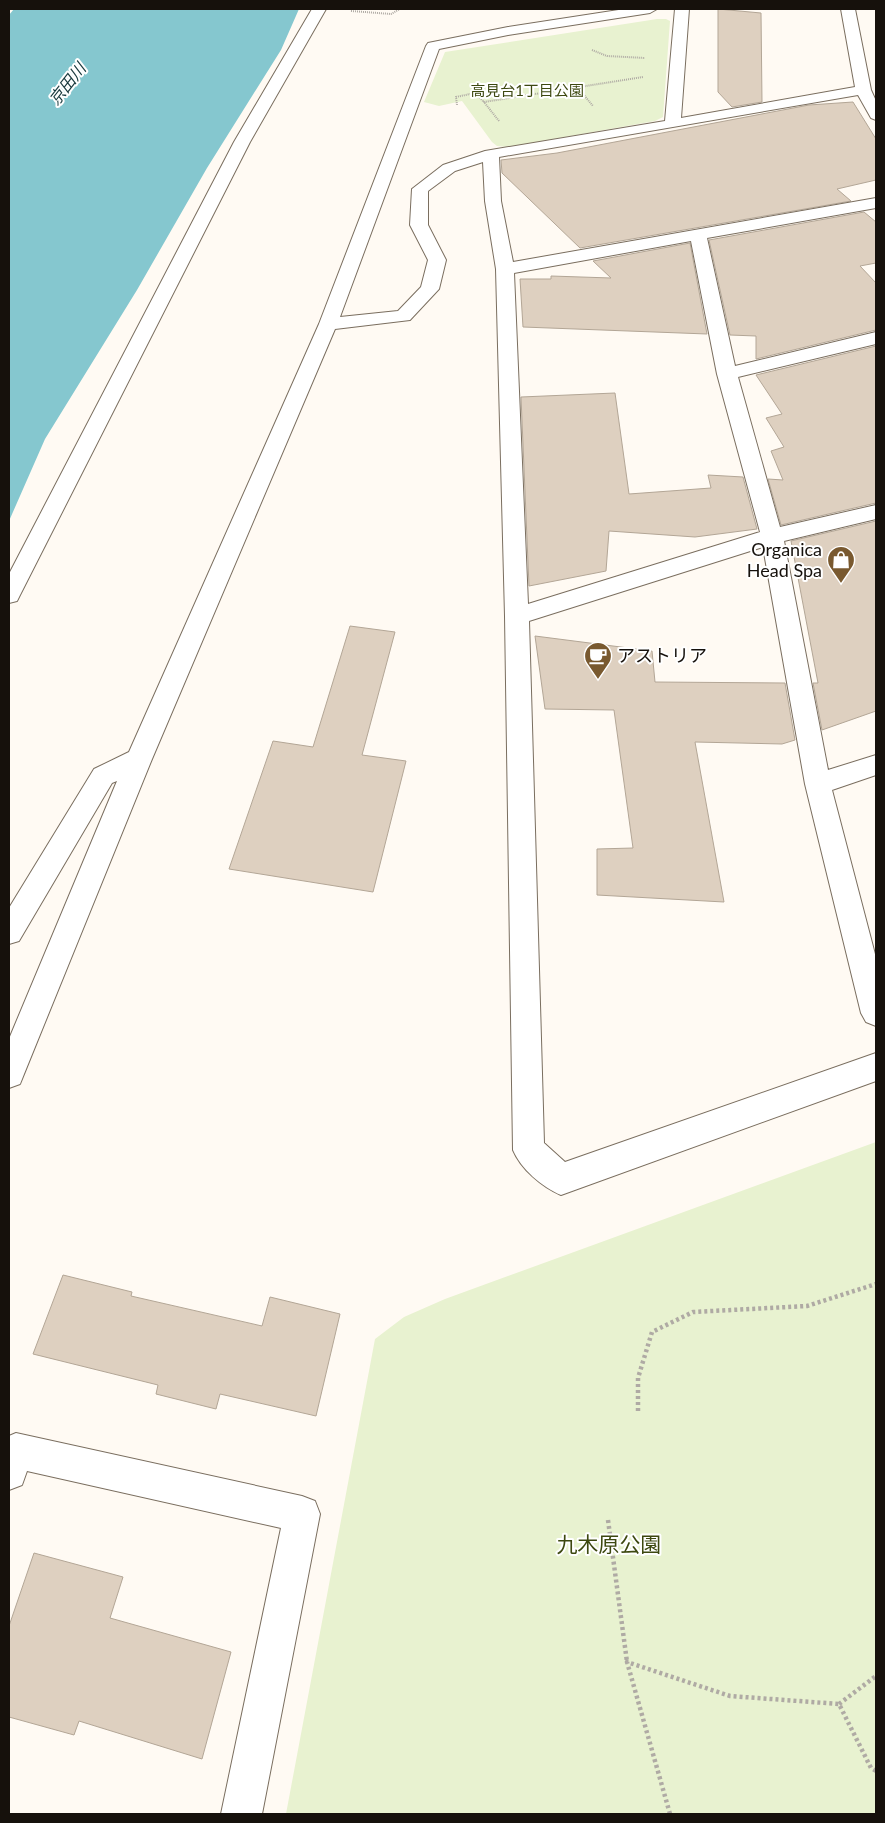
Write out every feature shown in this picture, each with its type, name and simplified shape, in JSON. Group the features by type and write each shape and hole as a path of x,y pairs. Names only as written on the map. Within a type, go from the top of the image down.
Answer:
{"street":[{"path":"9,596 242,142 319,9"},
{"path":"9,1074 139,759 328,324 432,46 508,31 650,9"},
{"path":"673,124 682,9"},
{"path":"848,9 863,90 876,115"},
{"path":"508,31 512,16"},
{"path":"328,324 402,316 430,289 437,260 420,225 420,189 449,168 492,154 863,90"},
{"path":"492,154 493,202 505,269 517,616 529,1150 561,1179 876,1067"},
{"path":"505,269 876,202"},
{"path":"698,235 727,374 772,536 818,784 876,1013"},
{"path":"727,374 876,338"},
{"path":"517,616 772,536 876,512"},
{"path":"9,932 103,776 139,759"},
{"path":"818,784 876,765"},
{"path":"9,1472 16,1451 302,1514 242,1814"}],"path":[{"path":"348,10 392,14 400,9"},
{"path":"590,49 608,56 653,58"},
{"path":"484,102 650,76"},
{"path":"457,105 456,97 475,93 498,121 507,123"},
{"path":"638,1411 638,1378 652,1332 693,1312 807,1306 876,1284"},
{"path":"608,1520 627,1662 670,1814"},
{"path":"627,1662 730,1696 839,1704 876,1676"},
{"path":"839,1704 871,1768 876,1771"}],"green space":[{"name":"高見台1丁目公園","path":"657,19 670,21 663,117 655,121 509,147 497,146 492,142 462,101 439,106 424,102 445,52"},
{"name":"九木原公園","path":"876,1142 876,1814 286,1814 375,1339 404,1317 445,1299"}],"water":[{"name":"京田川","path":"14,9 299,9 281,50 207,168 137,290 45,439 9,521 9,15"}],"building":[{"path":"718,9 761,13 762,102 732,107 718,92"},
{"path":"853,102 876,139 876,180 837,189 851,201 580,248 502,173 501,160 557,153 809,105"},
{"path":"864,212 876,222 876,263 860,266 876,283 876,330 756,359 756,336 730,335 709,240"},
{"path":"690,243 707,334 523,327 520,279 551,279 551,276 611,278 593,261"},
{"path":"876,346 876,503 781,525 768,479 783,480 771,451 784,447 766,418 782,414 756,375"},
{"path":"615,393 629,494 711,488 708,475 743,477 757,529 695,537 609,531 606,571 529,586 521,397"},
{"path":"876,521 876,711 822,730 813,683 818,683 791,541"},
{"path":"350,626 395,632 362,755 406,761 373,892 229,869 273,741 313,747"},
{"path":"535,636 652,651 655,682 785,683 795,740 782,744 695,742 724,902 597,895 597,849 633,848 614,710 545,709"},
{"path":"63,1275 132,1292 131,1296 262,1326 270,1297 340,1314 316,1416 220,1394 216,1409 156,1394 158,1385 33,1354"},
{"path":"34,1553 123,1577 110,1618 231,1652 202,1759 79,1721 74,1735 9,1717 9,1626"}],"place":[{"name":"Organica Head Spa","path":"841,584"},
{"name":"アストリア","path":"598,680"}]}
